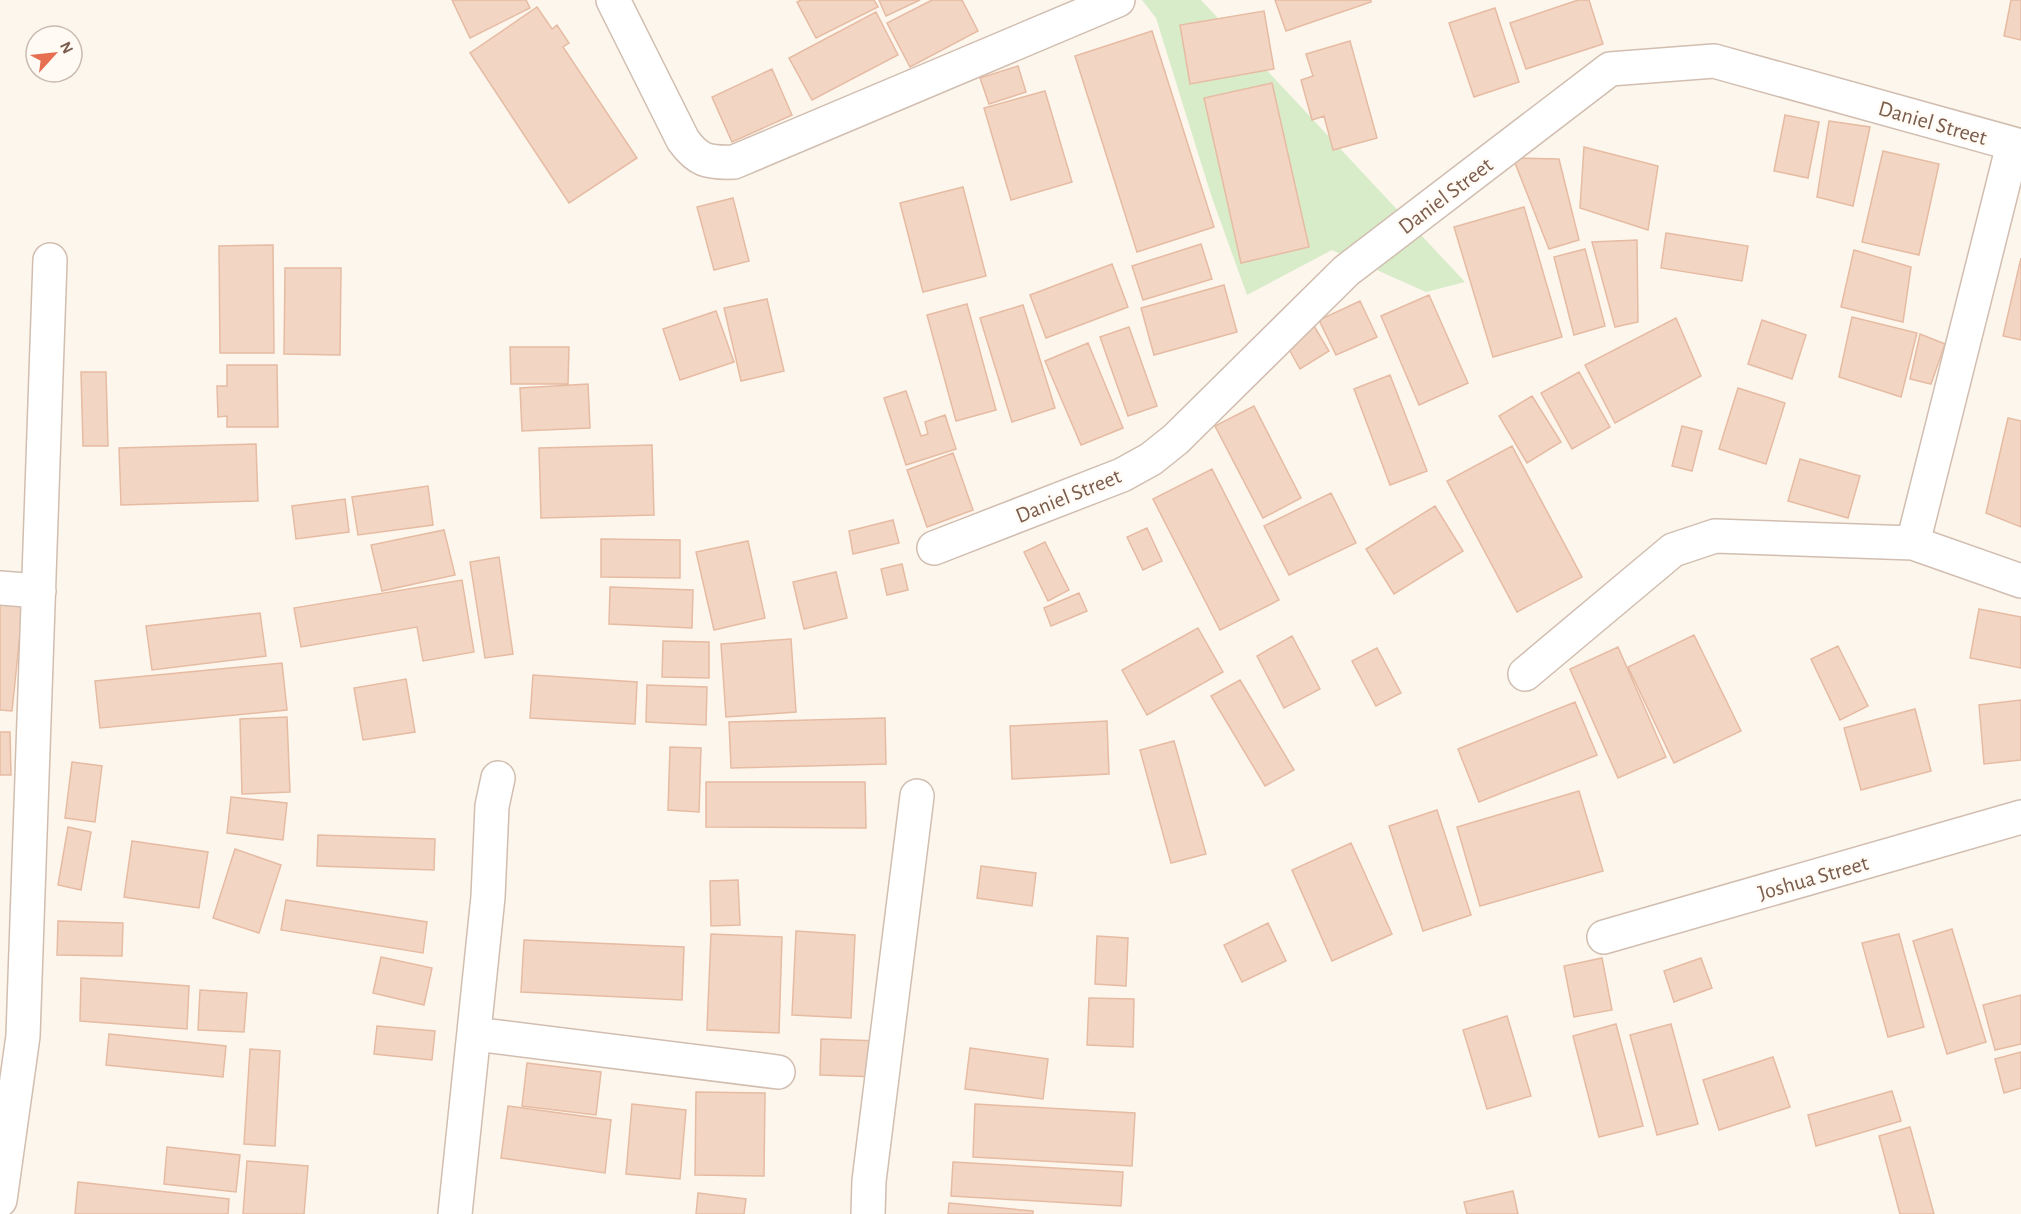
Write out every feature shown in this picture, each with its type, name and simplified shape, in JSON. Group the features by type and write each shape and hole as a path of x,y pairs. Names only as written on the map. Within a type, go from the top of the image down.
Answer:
{"street":[{"path":"613,0 683,140 693,154 712,163 734,162 1118,0"},
{"name":"Daniel Street","path":"933,548 1122,475 1151,459 1176,439 1346,271 1610,69 1714,61 2017,145"},
{"path":"1913,543 2017,145"},
{"path":"0,1200 39,591 50,260"},
{"path":"1524,674 1673,550 1715,536 1913,543 2021,581"},
{"path":"0,588 39,591"},
{"path":"455,1214 488,897 492,806 498,778"},
{"path":"868,1214 869,1181 918,796"},
{"name":"Joshua Street","path":"1604,936 2021,817"},
{"path":"475,1034 778,1072"}],"green space":[{"path":"1142,0 1201,0 1465,282 1426,292 1332,250 1247,295 1211,195 1156,18"}],"building":[{"path":"452,0 526,0 530,8 470,38"},
{"path":"801,0 874,0 878,7 816,38 797,2"},
{"path":"879,0 920,0 886,16"},
{"path":"932,0 962,0 978,31 910,67 887,23"},
{"path":"1275,0 1371,0 1371,2 1286,31"},
{"path":"1578,0 1589,0 1603,44 1526,69 1510,23"},
{"path":"2011,0 2021,0 2021,40 2004,36"},
{"path":"537,7 552,29 557,25 569,43 563,47 637,158 569,203 470,53"},
{"path":"1495,8 1519,82 1474,97 1449,23"},
{"path":"1264,11 1274,69 1190,84 1180,25"},
{"path":"876,12 898,55 812,100 789,58"},
{"path":"1152,31 1214,227 1137,252 1075,56"},
{"path":"1350,41 1377,138 1333,150 1324,116 1312,120 1301,80 1313,76 1306,54"},
{"path":"1018,66 1026,92 989,104 980,78"},
{"path":"772,69 792,115 732,142 712,97"},
{"path":"1272,83 1309,247 1241,263 1204,98"},
{"path":"1045,91 1072,182 1011,200 984,108"},
{"path":"1785,115 1819,122 1808,178 1774,171"},
{"path":"1829,121 1870,127 1853,206 1817,197"},
{"path":"1584,147 1658,166 1648,230 1580,208"},
{"path":"1883,151 1939,164 1919,255 1862,242"},
{"path":"1513,158 1559,159 1579,240 1549,249"},
{"path":"963,187 986,276 923,292 900,203"},
{"path":"733,198 749,261 714,270 697,207"},
{"path":"1524,207 1562,337 1493,357 1454,227"},
{"path":"1666,233 1748,246 1742,281 1661,268"},
{"path":"1637,240 1638,322 1615,327 1592,242"},
{"path":"1201,244 1212,279 1143,300 1132,266"},
{"path":"273,245 274,353 220,353 219,246"},
{"path":"1585,249 1605,326 1574,335 1554,257"},
{"path":"1854,250 1911,267 1903,322 1841,307"},
{"path":"2021,258 2021,340 2003,336"},
{"path":"1112,264 1128,307 1046,338 1030,295"},
{"path":"285,268 341,268 340,355 284,354"},
{"path":"1224,285 1237,332 1154,355 1141,308"},
{"path":"1429,295 1468,383 1419,405 1381,316"},
{"path":"767,299 784,371 741,381 724,308"},
{"path":"1360,301 1377,337 1336,355 1319,320"},
{"path":"967,304 996,410 956,421 927,315"},
{"path":"1023,305 1055,408 1012,422 980,318"},
{"path":"716,311 734,362 680,380 663,329"},
{"path":"1852,317 1917,333 1901,397 1839,377"},
{"path":"1676,318 1701,376 1615,423 1585,365"},
{"path":"1762,320 1806,335 1792,379 1748,364"},
{"path":"1314,326 1329,351 1300,369 1285,342"},
{"path":"1129,327 1157,406 1128,416 1100,337"},
{"path":"1920,334 1945,344 1931,384 1910,379"},
{"path":"1088,343 1123,428 1081,445 1045,361"},
{"path":"510,347 569,347 568,384 511,384"},
{"path":"227,365 277,365 278,427 227,427 227,416 218,417 217,386 227,386"},
{"path":"81,372 106,372 108,446 83,446"},
{"path":"1579,372 1610,427 1572,449 1541,393"},
{"path":"1390,375 1427,471 1390,485 1354,389"},
{"path":"588,384 590,428 522,431 520,388"},
{"path":"1738,388 1785,403 1766,464 1719,449"},
{"path":"906,391 921,436 928,434 925,422 945,415 956,449 906,465 884,398"},
{"path":"1532,396 1561,442 1527,463 1499,416"},
{"path":"1254,406 1301,498 1263,518 1215,426"},
{"path":"2008,418 2021,421 2021,527 1986,513"},
{"path":"1682,426 1702,431 1692,471 1672,466"},
{"path":"256,444 258,501 121,505 119,448"},
{"path":"652,445 654,515 541,518 539,448"},
{"path":"1512,446 1582,577 1517,612 1447,481"},
{"path":"953,453 973,510 927,527 907,470"},
{"path":"1800,459 1860,476 1848,518 1788,501"},
{"path":"1212,469 1279,600 1220,630 1153,499"},
{"path":"428,486 433,525 358,535 352,497"},
{"path":"1331,493 1356,543 1289,575 1264,526"},
{"path":"345,499 349,532 296,539 292,506"},
{"path":"1435,506 1463,551 1394,594 1366,549"},
{"path":"893,520 899,543 853,554 849,531"},
{"path":"1147,528 1162,561 1143,570 1127,537"},
{"path":"444,530 455,575 382,591 371,545"},
{"path":"601,539 680,540 680,578 601,577"},
{"path":"748,541 765,618 714,630 696,552"},
{"path":"1045,542 1069,590 1048,601 1024,552"},
{"path":"499,557 513,654 485,658 470,562"},
{"path":"902,564 908,590 887,595 881,569"},
{"path":"836,572 847,618 804,629 793,582"},
{"path":"462,580 474,652 423,661 417,627 301,647 294,608"},
{"path":"610,587 693,590 692,628 609,624"},
{"path":"1079,593 1087,611 1051,626 1044,608"},
{"path":"0,603 23,605 12,711 0,710"},
{"path":"1979,609 2021,617 2021,668 1970,658"},
{"path":"260,613 266,656 152,670 146,626"},
{"path":"1198,628 1223,672 1147,715 1122,670"},
{"path":"1694,635 1741,731 1674,763 1628,667"},
{"path":"1292,636 1320,689 1284,708 1257,656"},
{"path":"791,639 796,712 726,717 721,644"},
{"path":"663,641 709,642 709,678 662,677"},
{"path":"1838,646 1868,706 1840,720 1811,659"},
{"path":"1618,647 1666,757 1618,778 1570,669"},
{"path":"1377,648 1401,693 1376,706 1352,661"},
{"path":"282,663 287,710 100,728 95,681"},
{"path":"533,675 637,682 635,724 530,718"},
{"path":"406,679 415,732 363,740 354,688"},
{"path":"1240,680 1294,770 1265,786 1211,696"},
{"path":"647,685 707,687 706,725 646,722"},
{"path":"2021,700 2021,760 1984,764 1979,705"},
{"path":"1575,702 1597,755 1479,802 1458,749"},
{"path":"1915,709 1931,771 1861,790 1844,728"},
{"path":"287,717 290,792 242,794 240,719"},
{"path":"885,718 886,764 731,768 729,722"},
{"path":"1107,721 1109,774 1012,779 1010,726"},
{"path":"0,732 10,732 11,775 0,775"},
{"path":"1174,741 1206,854 1171,863 1140,750"},
{"path":"670,747 701,748 699,812 668,810"},
{"path":"72,762 102,766 95,822 65,818"},
{"path":"706,782 865,782 866,828 706,827"},
{"path":"1579,791 1603,871 1480,906 1457,827"},
{"path":"231,797 287,803 283,840 227,833"},
{"path":"1437,810 1471,915 1423,931 1389,826"},
{"path":"68,827 91,832 81,890 58,885"},
{"path":"318,835 435,839 434,870 317,866"},
{"path":"132,841 208,852 199,908 124,897"},
{"path":"1351,843 1392,934 1332,961 1292,870"},
{"path":"235,849 281,865 259,933 213,918"},
{"path":"981,866 1036,873 1032,906 977,898"},
{"path":"738,880 740,925 711,926 710,881"},
{"path":"286,900 427,922 423,953 281,930"},
{"path":"58,921 123,923 122,956 57,955"},
{"path":"1268,923 1286,961 1242,982 1224,945"},
{"path":"1952,929 1986,1042 1947,1054 1913,941"},
{"path":"796,931 855,935 851,1018 792,1015"},
{"path":"711,934 782,937 779,1033 707,1030"},
{"path":"1899,934 1924,1027 1888,1037 1862,943"},
{"path":"1097,936 1128,938 1126,986 1095,984"},
{"path":"524,940 684,947 682,1000 521,992"},
{"path":"381,957 432,968 424,1005 373,993"},
{"path":"1602,958 1612,1010 1574,1017 1564,966"},
{"path":"1701,958 1712,988 1674,1002 1664,971"},
{"path":"81,978 189,986 187,1029 80,1021"},
{"path":"200,990 247,993 244,1032 198,1030"},
{"path":"2021,995 2021,1044 1995,1050 1983,1005"},
{"path":"1089,998 1134,999 1133,1047 1087,1045"},
{"path":"1507,1016 1531,1096 1487,1109 1463,1030"},
{"path":"1616,1024 1643,1126 1599,1137 1573,1036"},
{"path":"1671,1024 1698,1124 1657,1135 1630,1035"},
{"path":"377,1026 435,1031 432,1060 374,1054"},
{"path":"109,1034 226,1046 223,1077 106,1065"},
{"path":"821,1039 880,1041 878,1077 820,1075"},
{"path":"970,1048 1048,1059 1043,1099 965,1089"},
{"path":"250,1049 280,1051 275,1146 244,1144"},
{"path":"2021,1052 2021,1088 2004,1093 1995,1059"},
{"path":"1773,1057 1790,1107 1719,1130 1703,1080"},
{"path":"527,1063 601,1072 596,1115 522,1106"},
{"path":"1892,1091 1901,1121 1816,1146 1808,1115"},
{"path":"696,1092 765,1093 764,1176 695,1175"},
{"path":"632,1104 686,1110 680,1179 626,1174"},
{"path":"975,1104 1135,1113 1132,1166 973,1157"},
{"path":"508,1106 611,1120 605,1173 501,1158"},
{"path":"1910,1127 1934,1214 1900,1214 1879,1136"},
{"path":"167,1147 240,1155 236,1192 164,1184"},
{"path":"247,1161 308,1166 304,1214 243,1214"},
{"path":"953,1162 1123,1172 1121,1206 951,1196"},
{"path":"78,1182 229,1199 228,1214 75,1214"},
{"path":"1513,1191 1518,1214 1467,1214 1464,1202"},
{"path":"698,1193 746,1199 744,1214 696,1214"},
{"path":"949,1203 1033,1211 1033,1214 948,1214"}]}
